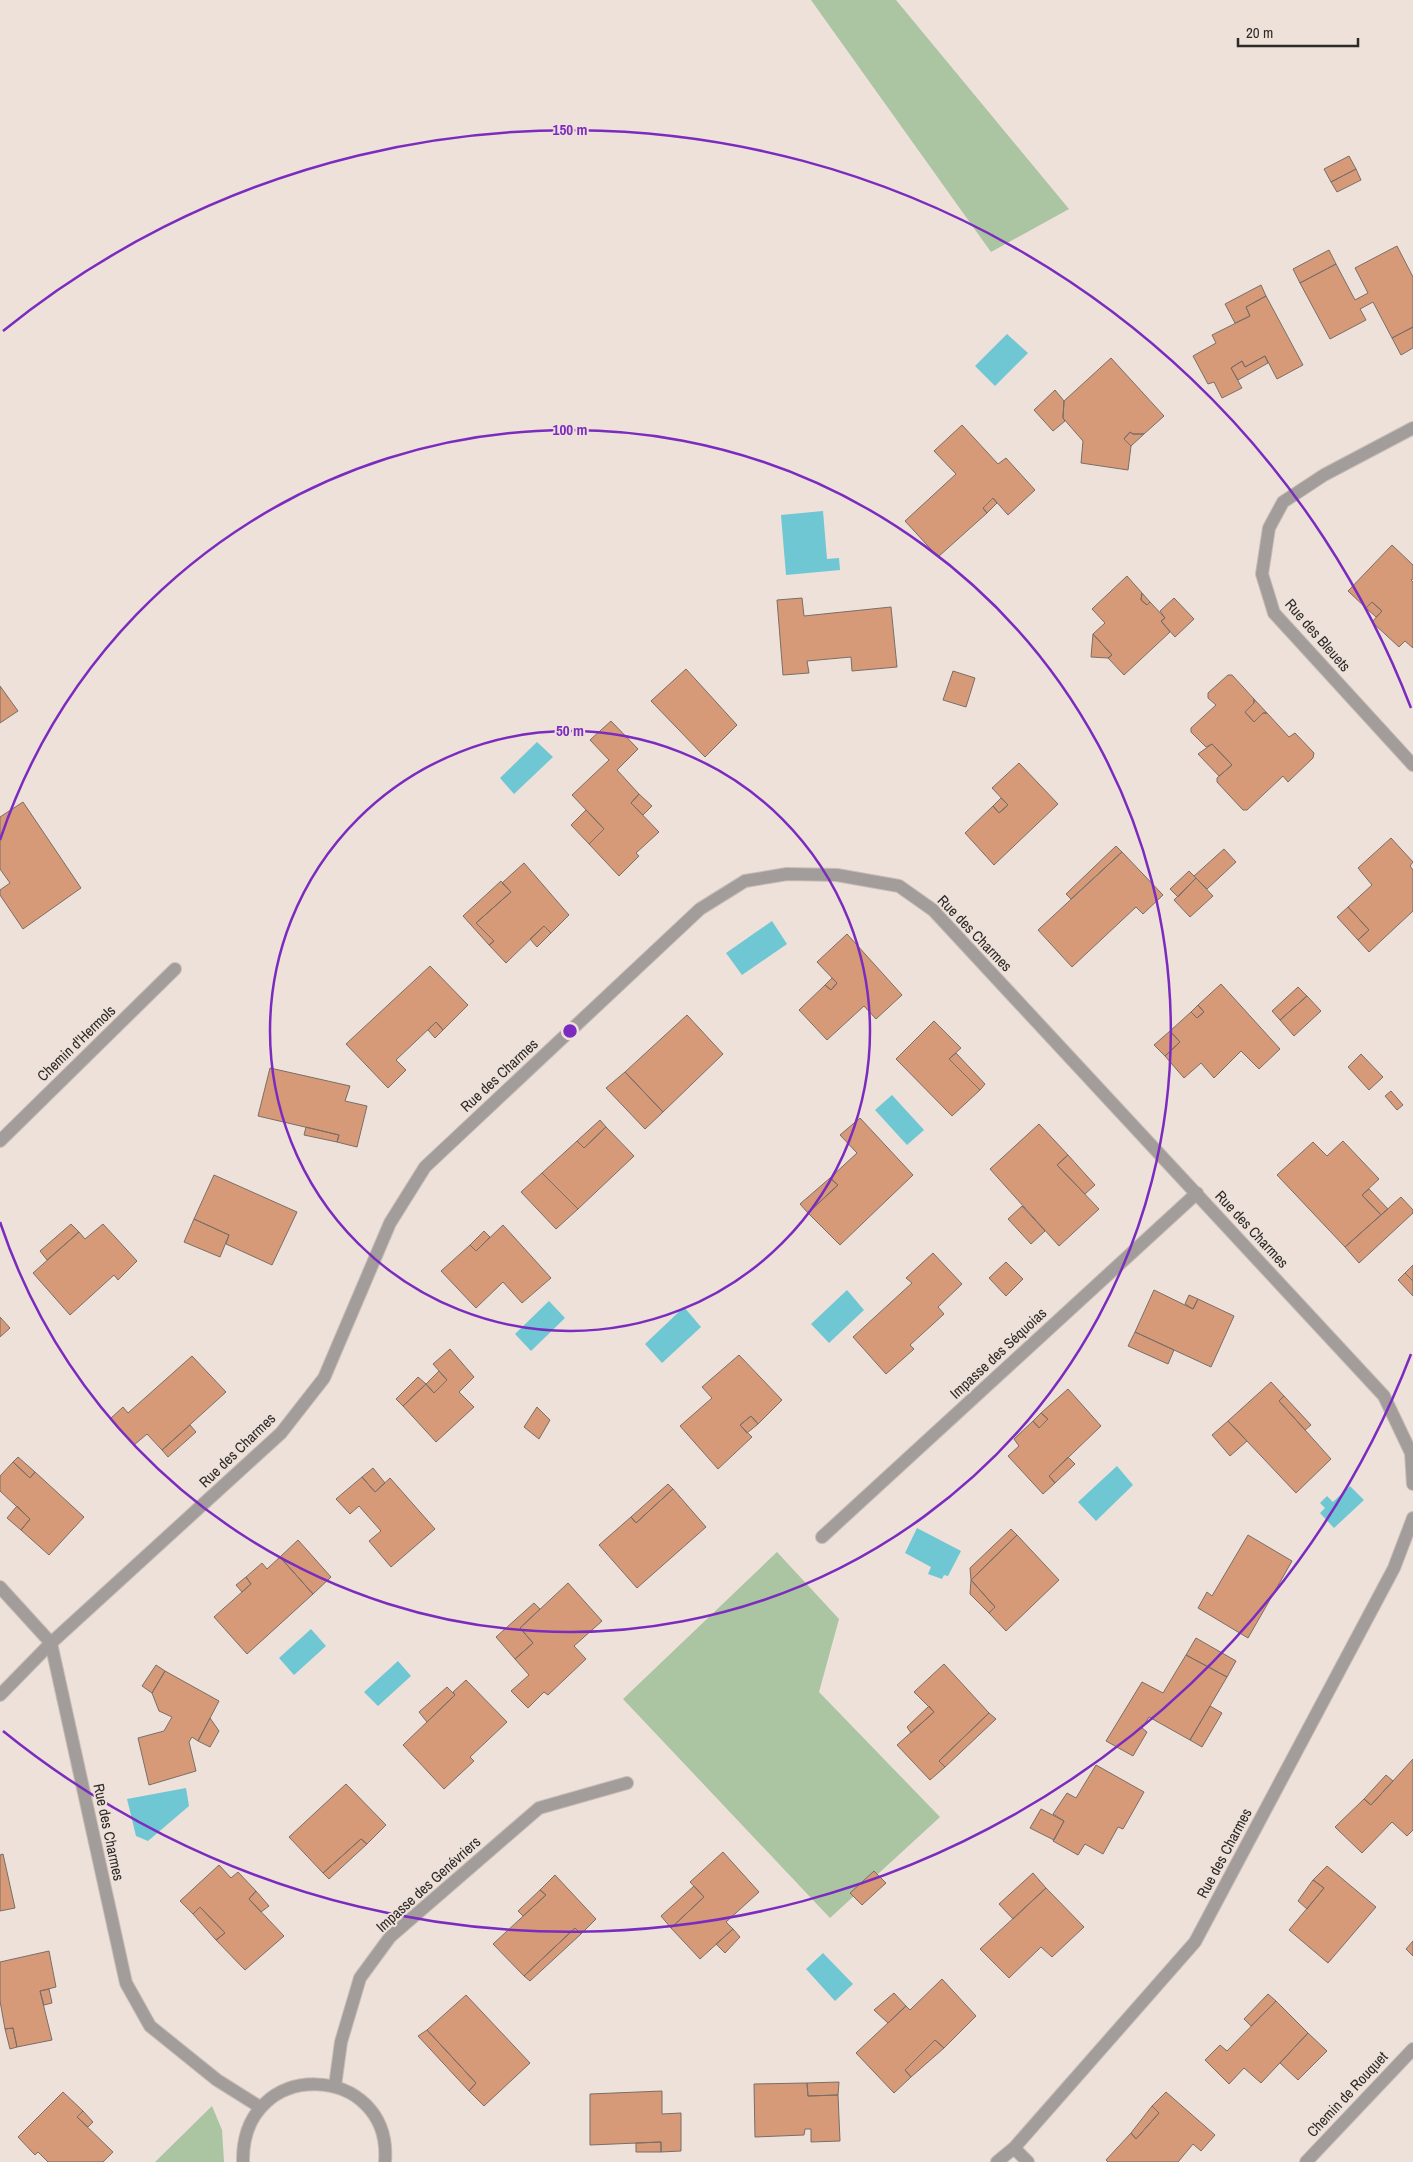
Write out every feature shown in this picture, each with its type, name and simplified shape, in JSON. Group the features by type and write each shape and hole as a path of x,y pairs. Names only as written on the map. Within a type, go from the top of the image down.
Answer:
{"street":[{"name":"Rue des Bleuets","path":"1413,428 1324,475 1283,502 1269,528 1262,574 1274,613 1413,765"},
{"name":"Rue des Charmes","path":"260,2107 218,2080 150,2026 126,1983 51,1643 281,1433 324,1378 390,1222 425,1167 700,909 745,881 787,874 837,875 899,886 933,910 1384,1396 1411,1453 1413,1484"},
{"name":"Chemin d'Hermols","path":"0,1141 176,969"},
{"name":"Impasse des Séquoias","path":"822,1537 1197,1193"},
{"name":"Rue des Charmes","path":"997,2162 1014,2148 1195,1942 1394,1568 1413,1518"},
{"path":"0,1587 51,1643 0,1695"},
{"name":"Impasse des Genévriers","path":"335,2086 341,2042 360,1978 390,1937 539,1808 627,1783"},
{"name":"Chemin de Rouquet","path":"1306,2162 1413,2049"},
{"path":"243,2162 242,2145 249,2125 260,2107 276,2094 294,2086 315,2083 335,2086 354,2095 371,2110 382,2129 386,2150 385,2162"},
{"path":"1014,2148 1028,2162"}],"green space":[{"path":"811,0 896,0 1069,209 991,252"},
{"path":"777,1552 839,1619 819,1692 940,1817 830,1918 623,1699"},
{"path":"212,2106 222,2130 224,2162 155,2162"}],"water":[{"path":"1007,334 1028,353 995,386 975,366"},
{"path":"823,511 827,559 839,558 840,570 786,575 781,515"},
{"path":"537,742 553,757 514,794 500,778"},
{"path":"772,921 787,944 742,975 726,953"},
{"path":"892,1095 924,1130 907,1145 875,1110"},
{"path":"847,1290 864,1310 829,1343 811,1324"},
{"path":"549,1301 565,1318 531,1351 515,1334"},
{"path":"684,1307 701,1327 662,1363 645,1344"},
{"path":"1117,1466 1133,1485 1096,1521 1078,1502"},
{"path":"1350,1486 1364,1500 1334,1528 1320,1513 1325,1508 1320,1503 1327,1496 1333,1502"},
{"path":"917,1528 961,1551 948,1576 944,1575 942,1579 928,1574 931,1567 905,1553"},
{"path":"311,1629 326,1646 294,1675 279,1658"},
{"path":"398,1661 411,1676 378,1706 364,1692"},
{"path":"186,1788 189,1806 148,1841 136,1836 127,1799"},
{"path":"823,1953 853,1984 835,2001 806,1969"}],"building":[{"path":"1349,156 1356,169 1331,182 1324,169"},
{"path":"1356,169 1361,180 1337,192 1331,182"},
{"path":"1397,246 1413,277 1413,327 1392,338 1373,302 1360,309 1366,320 1330,339 1300,283 1336,264 1355,300 1368,293 1355,268"},
{"path":"1329,250 1336,264 1300,283 1293,269"},
{"path":"1261,285 1266,296 1246,307 1250,316 1235,323 1225,304"},
{"path":"1266,296 1303,365 1277,379 1265,356 1245,367 1242,361 1231,368 1242,388 1222,398 1214,382 1208,384 1193,356 1216,343 1212,335 1250,316 1246,307"},
{"path":"1413,327 1413,348 1401,355 1392,338"},
{"path":"1265,356 1268,363 1238,380 1231,368 1242,361 1245,367"},
{"path":"1111,358 1164,416 1144,434 1133,434 1130,432 1124,439 1131,446 1128,470 1081,463 1083,441 1063,418 1064,401"},
{"path":"1055,390 1064,401 1063,418 1065,421 1053,431 1034,410"},
{"path":"962,425 998,464 1006,458 1035,490 1008,515 993,498 983,508 987,513 938,557 905,521 956,474 934,451"},
{"path":"1130,432 1133,434 1144,434 1131,446 1124,439"},
{"path":"993,498 997,503 987,513 983,508"},
{"path":"1392,545 1413,565 1413,579 1411,580 1413,582 1413,648 1405,641 1399,647 1372,622 1382,611 1372,602 1366,608 1348,591"},
{"path":"1127,576 1142,593 1141,600 1147,605 1150,602 1165,618 1161,621 1170,632 1124,675 1108,658 1112,655 1093,634 1105,623 1092,609"},
{"path":"1142,593 1150,602 1147,605 1141,600"},
{"path":"802,598 804,616 891,607 897,667 852,671 851,657 807,661 809,673 783,675 777,600"},
{"path":"1174,598 1194,619 1175,637 1161,621 1165,618 1160,611"},
{"path":"1372,602 1382,611 1376,617 1366,608"},
{"path":"1093,634 1112,655 1108,658 1091,657"},
{"path":"686,669 737,725 705,757 651,701"},
{"path":"953,671 975,678 966,707 943,700"},
{"path":"1228,675 1232,675 1254,699 1254,703 1245,712 1254,722 1263,713 1267,713 1289,737 1295,733 1314,753 1313,758 1288,782 1283,776 1247,810 1243,810 1217,782 1217,778 1232,765 1212,744 1206,747 1191,732 1191,728 1216,705 1208,698 1208,693"},
{"path":"0,686 18,711 0,723"},
{"path":"1254,699 1267,713 1263,713 1254,722 1245,712 1254,703"},
{"path":"611,721 638,749 617,770 639,794 631,803 659,832 636,853 639,856 619,876 589,844 604,829 572,795 609,760 590,740"},
{"path":"1212,744 1232,765 1219,776 1198,754"},
{"path":"1019,763 1058,804 994,865 965,833 993,806 999,813 1008,805 992,788"},
{"path":"639,794 652,806 643,815 631,803"},
{"path":"1001,798 1008,805 999,813 993,806"},
{"path":"23,802 81,888 23,929 0,895 0,890 10,883 0,869 0,817"},
{"path":"586,810 604,829 589,844 571,825"},
{"path":"1391,838 1413,862 1410,866 1413,870 1413,911 1369,952 1358,940 1369,930 1348,907 1372,885 1358,868"},
{"path":"1116,846 1122,852 1071,899 1066,894"},
{"path":"1224,849 1236,862 1207,889 1194,876"},
{"path":"1122,852 1163,895 1143,914 1136,907 1072,967 1038,930"},
{"path":"524,863 569,915 551,933 544,926 506,963 489,945 494,941 476,923 511,892 502,883"},
{"path":"1189,871 1196,878 1178,897 1170,889"},
{"path":"1196,878 1213,896 1190,917 1174,900"},
{"path":"501,881 511,892 476,923 494,941 489,945 463,916"},
{"path":"1348,907 1369,930 1358,940 1337,917"},
{"path":"544,926 551,933 537,947 530,939"},
{"path":"847,934 902,995 876,1019 864,1006 827,1040 799,1010 825,985 831,990 837,983 817,962"},
{"path":"430,966 468,1005 443,1030 436,1022 396,1060 406,1070 388,1088 346,1044"},
{"path":"832,978 837,983 831,990 825,985"},
{"path":"1221,984 1280,1049 1259,1069 1241,1051 1214,1078 1201,1063 1184,1078 1165,1056 1180,1042 1170,1031 1191,1012 1197,1018 1204,1012 1198,1005"},
{"path":"1298,987 1307,996 1280,1020 1272,1011"},
{"path":"1307,996 1321,1011 1294,1036 1280,1020"},
{"path":"1198,1005 1204,1012 1197,1018 1191,1012"},
{"path":"687,1015 723,1054 663,1112 625,1072"},
{"path":"934,1021 961,1048 949,1059 980,1090 952,1116 896,1059"},
{"path":"436,1022 443,1030 435,1038 428,1030"},
{"path":"1170,1031 1180,1042 1165,1056 1154,1045"},
{"path":"956,1053 985,1084 980,1090 949,1059"},
{"path":"1361,1054 1383,1077 1369,1090 1348,1067"},
{"path":"270,1068 350,1086 345,1101 367,1106 357,1147 337,1142 339,1135 258,1116"},
{"path":"625,1072 663,1112 645,1129 606,1088"},
{"path":"1391,1091 1403,1105 1397,1110 1385,1096"},
{"path":"860,1118 913,1175 840,1245 808,1213 838,1185 830,1178 857,1153 840,1135"},
{"path":"600,1120 606,1127 584,1148 577,1141"},
{"path":"1039,1124 1068,1155 1057,1165 1099,1209 1059,1246 990,1169"},
{"path":"306,1127 339,1135 337,1142 304,1135"},
{"path":"606,1127 634,1156 578,1209 542,1173 577,1141 584,1148"},
{"path":"1343,1141 1379,1179 1362,1195 1381,1215 1345,1247 1277,1175 1313,1142 1327,1156"},
{"path":"1068,1155 1095,1185 1085,1194 1057,1165"},
{"path":"542,1173 578,1209 556,1229 521,1192"},
{"path":"214,1175 297,1212 272,1265 226,1244 229,1235 194,1219"},
{"path":"830,1178 838,1185 808,1213 800,1204"},
{"path":"1369,1189 1388,1209 1381,1215 1362,1195"},
{"path":"1401,1197 1413,1210 1413,1213 1359,1263 1345,1247"},
{"path":"1022,1206 1045,1231 1031,1244 1008,1219"},
{"path":"194,1219 229,1235 220,1257 184,1242"},
{"path":"71,1224 79,1232 47,1260 40,1251"},
{"path":"103,1224 137,1261 118,1280 114,1275 70,1315 33,1273 79,1232 85,1239"},
{"path":"503,1225 551,1278 522,1303 503,1282 476,1308 441,1271 470,1245 476,1251"},
{"path":"484,1231 490,1237 476,1251 470,1245"},
{"path":"933,1253 962,1284 938,1307 944,1314 910,1345 914,1349 886,1374 853,1337 912,1283 906,1278"},
{"path":"1006,1262 1023,1279 1006,1296 989,1278"},
{"path":"1413,1265 1413,1281 1405,1273"},
{"path":"1405,1273 1413,1281 1413,1296 1398,1280"},
{"path":"1154,1290 1193,1309 1198,1299 1234,1316 1211,1367 1135,1332"},
{"path":"1189,1295 1198,1299 1193,1309 1185,1304"},
{"path":"0,1317 10,1328 0,1337"},
{"path":"1135,1332 1174,1350 1168,1364 1128,1346"},
{"path":"450,1349 474,1377 459,1392 474,1407 436,1442 403,1406 426,1384 434,1393 447,1380 433,1364"},
{"path":"739,1355 782,1400 758,1424 751,1416 740,1425 752,1437 718,1469 680,1426 712,1398 702,1387"},
{"path":"192,1356 226,1392 162,1450 147,1434 134,1445 110,1419 123,1407 128,1413"},
{"path":"439,1371 447,1380 434,1393 426,1384"},
{"path":"418,1377 426,1384 403,1406 396,1399"},
{"path":"1271,1382 1284,1396 1279,1401 1331,1459 1296,1493 1228,1421"},
{"path":"1068,1389 1101,1426 1049,1476 1055,1483 1043,1494 1008,1456 1019,1446 1014,1439 1033,1421 1039,1428 1048,1419 1041,1413"},
{"path":"1284,1396 1311,1425 1305,1430 1279,1401"},
{"path":"537,1407 550,1420 539,1439 524,1427"},
{"path":"1041,1413 1048,1419 1039,1428 1033,1421"},
{"path":"751,1416 758,1424 747,1433 740,1425"},
{"path":"1228,1421 1247,1441 1230,1456 1212,1435"},
{"path":"190,1425 196,1432 168,1457 162,1450"},
{"path":"18,1457 35,1472 30,1478 13,1462"},
{"path":"1068,1457 1075,1464 1055,1483 1049,1476"},
{"path":"13,1462 30,1478 35,1472 84,1517 49,1555 21,1530 30,1519 0,1491 0,1476"},
{"path":"373,1468 385,1483 375,1492 362,1477"},
{"path":"362,1477 375,1492 390,1478 435,1529 391,1567 369,1541 381,1531 359,1506 350,1514 336,1499"},
{"path":"668,1484 673,1489 636,1523 631,1517"},
{"path":"673,1489 706,1527 637,1588 599,1545 631,1517 636,1523"},
{"path":"17,1506 30,1519 21,1530 7,1518"},
{"path":"1011,1529 1017,1535 971,1580 970,1568"},
{"path":"1017,1535 1059,1580 1006,1631 989,1613 995,1607 971,1580"},
{"path":"1248,1535 1292,1561 1248,1638 1198,1608 1207,1592 1212,1596"},
{"path":"298,1540 331,1577 313,1594 280,1557"},
{"path":"280,1557 313,1594 247,1654 214,1617 251,1584 246,1577 262,1563 267,1569"},
{"path":"246,1577 251,1584 242,1592 236,1585"},
{"path":"971,1580 995,1607 989,1613 970,1594"},
{"path":"568,1583 602,1621 574,1646 586,1659 548,1695 544,1692 528,1708 511,1691 529,1675 515,1659 533,1643 520,1628"},
{"path":"534,1603 540,1609 520,1628 533,1643 515,1659 496,1637"},
{"path":"1196,1638 1236,1661 1227,1677 1186,1655"},
{"path":"1186,1655 1227,1677 1190,1740 1149,1717 1142,1728 1147,1732 1133,1756 1106,1741 1142,1682 1163,1693"},
{"path":"944,1664 989,1713 939,1761 945,1767 930,1780 897,1745 934,1712 914,1692"},
{"path":"156,1665 165,1671 152,1693 142,1686"},
{"path":"165,1671 219,1701 198,1741 192,1737 189,1742 196,1771 149,1785 138,1738 164,1731 172,1717 159,1711 152,1693"},
{"path":"466,1680 507,1722 470,1757 474,1761 444,1789 403,1745 455,1695 453,1692"},
{"path":"447,1687 455,1695 427,1722 419,1712"},
{"path":"929,1706 934,1712 911,1733 907,1727"},
{"path":"1210,1706 1222,1713 1202,1747 1190,1740"},
{"path":"989,1713 996,1719 945,1767 939,1761"},
{"path":"210,1718 219,1731 210,1747 198,1741"},
{"path":"1413,1759 1413,1830 1407,1836 1392,1822 1362,1853 1335,1827 1364,1799 1371,1805"},
{"path":"1096,1765 1144,1792 1123,1829 1118,1827 1103,1854 1085,1844 1078,1855 1053,1841 1064,1821 1053,1814 1067,1793 1076,1798"},
{"path":"1386,1775 1393,1781 1371,1805 1364,1799"},
{"path":"346,1784 386,1825 367,1844 361,1839 323,1873 289,1837"},
{"path":"1041,1809 1064,1821 1054,1840 1030,1828"},
{"path":"361,1839 367,1844 329,1879 323,1873"},
{"path":"723,1852 759,1892 726,1922 733,1929 700,1959 671,1928 704,1897 690,1882"},
{"path":"3,1854 15,1908 0,1911 0,1855"},
{"path":"219,1865 231,1878 238,1872 256,1891 249,1899 284,1936 245,1970 216,1940 225,1933 200,1907 193,1914 180,1901"},
{"path":"1327,1866 1376,1907 1328,1963 1289,1930 1324,1888 1313,1880"},
{"path":"874,1871 886,1883 862,1905 850,1893"},
{"path":"1033,1873 1046,1888 1013,1919 999,1904"},
{"path":"555,1875 596,1919 581,1934 575,1928 524,1976 493,1944 546,1895 540,1890"},
{"path":"1313,1880 1324,1888 1307,1909 1298,1901"},
{"path":"694,1886 704,1897 671,1928 661,1916"},
{"path":"1046,1888 1084,1927 1052,1957 1041,1947 1009,1978 980,1949"},
{"path":"540,1890 546,1895 523,1916 518,1911"},
{"path":"256,1891 269,1906 261,1912 249,1899"},
{"path":"200,1907 225,1933 216,1940 193,1914"},
{"path":"575,1928 581,1934 530,1981 524,1976"},
{"path":"733,1929 740,1937 725,1953 716,1944"},
{"path":"1413,1941 1413,1956 1406,1949"},
{"path":"49,1951 56,1987 40,1991 52,2040 17,2047 13,2028 5,2029 0,2001 0,1962"},
{"path":"942,1979 976,2016 944,2048 935,2040 905,2070 911,2077 894,2093 856,2053 906,2006 910,2010"},
{"path":"49,1989 52,2003 44,2005 40,1991"},
{"path":"894,1993 906,2006 888,2023 874,2010"},
{"path":"1268,1994 1276,2001 1251,2026 1244,2019"},
{"path":"466,1995 530,2063 484,2106 469,2091 476,2083 427,2030"},
{"path":"1276,2001 1308,2033 1261,2083 1244,2068 1229,2084 1205,2060 1220,2045 1227,2051"},
{"path":"13,2028 17,2047 10,2049 5,2029"},
{"path":"427,2030 476,2083 469,2091 418,2036"},
{"path":"1308,2033 1327,2051 1298,2080 1280,2063"},
{"path":"935,2040 944,2048 911,2077 905,2070"},
{"path":"839,2082 838,2095 808,2096 807,2083"},
{"path":"807,2083 808,2096 838,2095 840,2141 811,2142 811,2129 805,2129 804,2135 755,2137 754,2084"},
{"path":"662,2091 662,2114 681,2113 681,2151 661,2152 661,2142 590,2145 590,2094"},
{"path":"63,2092 83,2111 77,2117 113,2152 103,2162 48,2162 38,2152 35,2155 18,2137"},
{"path":"1166,2092 1215,2135 1201,2151 1193,2144 1178,2162 1108,2162 1106,2160 1131,2133 1136,2139 1159,2113 1152,2106"},
{"path":"1152,2106 1159,2113 1136,2139 1131,2133"},
{"path":"83,2111 93,2122 88,2127 77,2117"},
{"path":"661,2142 661,2152 636,2152 636,2143"}]}
